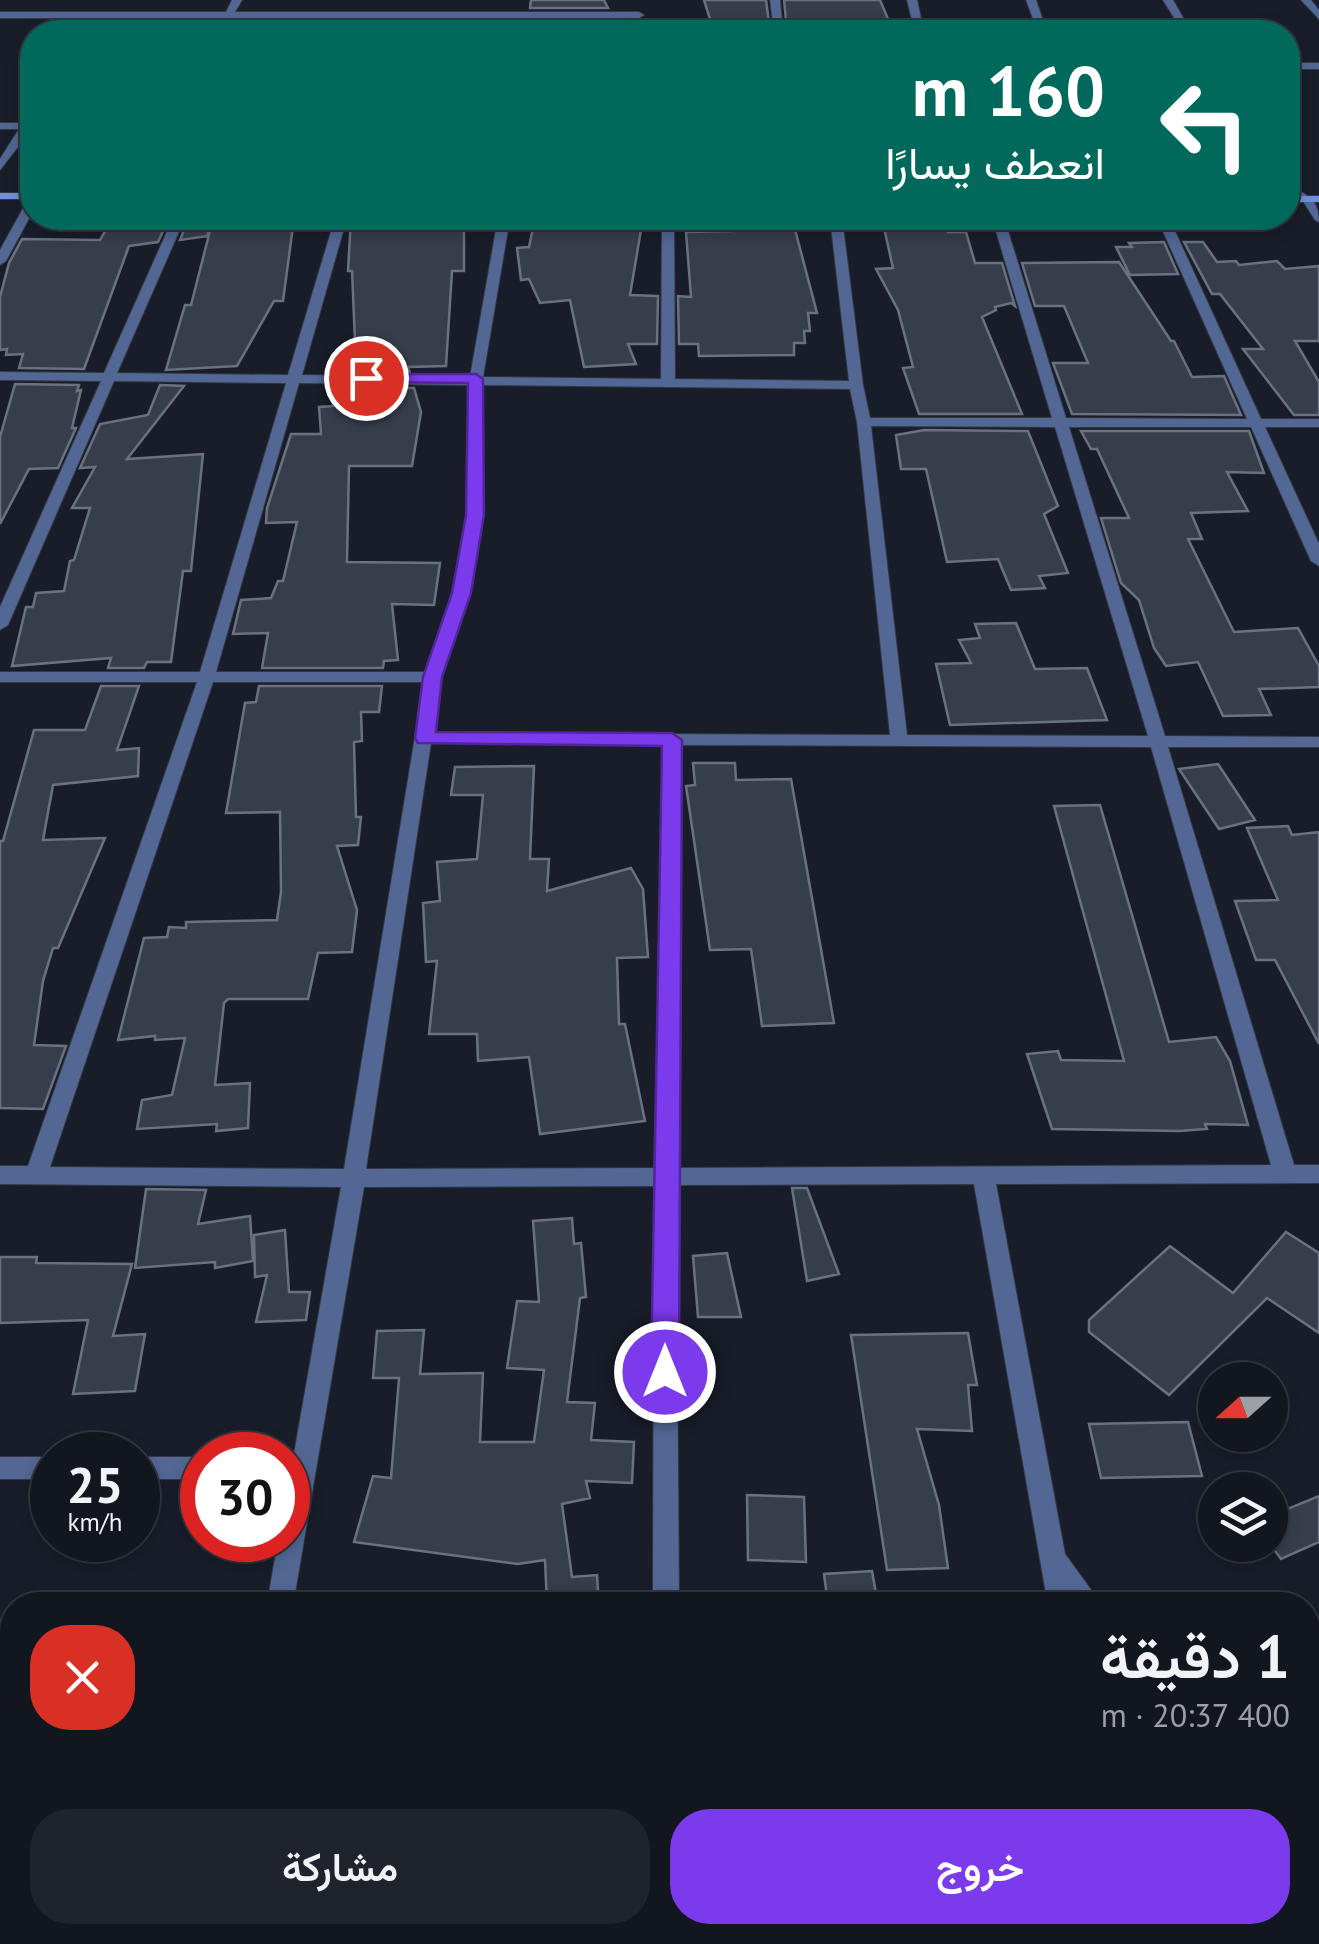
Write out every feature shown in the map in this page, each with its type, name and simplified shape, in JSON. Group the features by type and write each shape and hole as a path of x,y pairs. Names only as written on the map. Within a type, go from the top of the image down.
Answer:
{"street":[{"path":"100,20 113,0"},
{"path":"226,20 236,0"},
{"path":"370,20 377,0"},
{"path":"520,20 522,0"},
{"path":"639,20 642,0"},
{"path":"1306,0 1319,16"},
{"path":"0,15 100,20 639,15"},
{"path":"0,167 20,139"},
{"path":"1313,199 1319,218"},
{"path":"0,261 20,223"},
{"path":"0,625 174,230"},
{"path":"36,1175 206,679 337,230"},
{"path":"302,1432 354,1178 433,677 462,593 475,515 476,379 502,230"},
{"path":"668,230 668,382"},
{"path":"837,230 864,422 899,740"},
{"path":"1002,230 1285,1174"},
{"path":"1168,230 1319,561"},
{"path":"0,376 856,385"},
{"path":"864,422 1319,423"},
{"path":"0,677 433,677"},
{"path":"425,738 1319,742"},
{"path":"666,1592 665,1177 672,740"},
{"path":"0,1175 984,1178 1319,1174"},
{"path":"984,1178 1058,1592"},
{"path":"0,1468 30,1468"},
{"path":"1052,1559 1079,1592"},
{"path":"281,1592 285,1562"}],"building":[{"path":"531,0 604,0 608,8 530,8"},
{"path":"704,0 766,0 769,20 710,20"},
{"path":"784,0 880,0 888,20 786,20"},
{"path":"106,230 164,230 158,242 129,246 84,369 19,368 23,354 6,355 7,349 0,350 0,297 9,263 22,239 100,240"},
{"path":"184,230 208,230 208,236 180,240"},
{"path":"210,230 293,230 283,301 274,301 237,366 166,370 185,305 191,305"},
{"path":"350,230 464,230 464,271 452,271 446,366 408,367 410,373 333,372 333,354 352,353 355,341 352,271 348,271"},
{"path":"533,230 641,230 630,295 658,296 657,344 628,344 636,364 584,367 570,300 540,303 529,279 521,280 517,248 529,247"},
{"path":"795,230 817,313 808,313 810,331 804,331 805,343 794,343 794,355 699,356 698,344 679,344 678,296 691,297 686,232"},
{"path":"884,230 966,232 975,263 1002,263 1015,306 1011,303 995,307 982,317 1022,414 919,414 903,368 913,367 898,310 876,269 893,268"},
{"path":"1164,242 1178,274 1130,275 1116,247 1132,247 1129,243"},
{"path":"1184,242 1203,242 1217,262 1236,261 1239,265 1277,261 1285,269 1319,266 1319,341 1295,341 1319,382 1319,415 1294,415 1243,349 1263,349 1220,294 1212,294"},
{"path":"1119,262 1174,341 1192,377 1224,376 1241,415 1072,414 1053,363 1088,363 1064,306 1035,306 1022,263"},
{"path":"15,384 79,385 77,391 81,390 72,428 76,428 58,468 29,469 0,524 0,437"},
{"path":"160,385 184,386 127,459 203,454 191,571 183,571 171,662 147,662 144,668 108,668 111,658 12,666 26,607 33,607 36,593 64,591 70,561 74,560 90,508 72,508 95,467 80,468 100,424 148,415"},
{"path":"333,387 414,388 421,412 412,466 349,466 347,562 440,563 434,605 392,604 398,660 384,661 383,668 262,668 268,633 233,634 241,600 271,598 278,581 283,581 297,522 266,523 267,508 291,434 321,434 319,407 333,406"},
{"path":"924,430 1028,431 1058,506 1044,514 1068,573 1039,576 1045,588 1011,590 998,559 947,562 926,469 901,469 896,435"},
{"path":"1081,431 1249,431 1264,473 1227,472 1248,511 1191,513 1202,539 1188,539 1234,632 1298,628 1319,666 1319,687 1259,689 1271,715 1223,716 1198,662 1166,666 1154,648 1139,600 1121,583 1101,518 1129,518 1097,449 1091,449"},
{"path":"1016,623 1035,669 1087,668 1107,720 950,725 936,664 971,663 959,640 980,638 975,624"},
{"path":"101,686 139,686 117,750 139,748 138,776 53,785 43,840 105,838 58,948 53,948 43,981 34,1045 66,1046 43,1109 0,1108 0,841 34,730 85,730"},
{"path":"259,686 382,686 379,712 361,712 362,741 354,742 356,817 361,817 358,845 337,846 357,910 352,952 318,953 308,999 228,999 224,1003 215,1085 250,1083 248,1128 216,1131 217,1124 137,1129 142,1100 172,1095 185,1038 118,1040 144,938 167,937 169,927 186,928 186,922 277,920 281,892 280,812 226,813 245,703 256,702"},
{"path":"693,763 735,763 736,780 791,779 834,1023 762,1026 751,949 710,950 686,786 695,785"},
{"path":"1218,764 1255,820 1219,829 1179,769"},
{"path":"534,766 530,859 549,859 547,891 631,868 643,889 648,957 617,958 619,1024 625,1024 645,1121 540,1134 529,1057 478,1061 477,1034 429,1034 437,961 426,962 423,903 440,901 437,862 477,859 483,795 451,795 455,767"},
{"path":"1100,805 1169,1042 1216,1037 1230,1061 1248,1125 1205,1124 1207,1129 1179,1131 1052,1129 1027,1054 1058,1051 1061,1060 1124,1061 1054,806"},
{"path":"1288,826 1292,835 1319,832 1319,1044 1275,960 1256,960 1235,901 1278,900 1247,828"},
{"path":"792,1188 807,1188 839,1274 807,1281"},
{"path":"146,1189 206,1190 198,1224 250,1216 253,1261 215,1268 215,1262 135,1268"},
{"path":"572,1218 574,1244 581,1243 586,1297 580,1298 567,1402 595,1403 591,1440 634,1442 632,1483 586,1481 590,1498 562,1504 572,1577 597,1575 598,1592 546,1592 545,1560 518,1564 354,1542 373,1476 391,1478 399,1378 373,1378 377,1331 424,1330 420,1374 483,1373 480,1442 534,1442 544,1370 507,1368 517,1301 539,1302 533,1221"},
{"path":"285,1230 289,1292 310,1292 306,1320 256,1322 267,1275 255,1277 254,1235"},
{"path":"1286,1232 1319,1253 1319,1333 1267,1298 1198,1362 1169,1395 1089,1332 1089,1320 1170,1246 1233,1293"},
{"path":"727,1253 741,1317 698,1317 693,1256"},
{"path":"0,1257 37,1257 36,1263 132,1264 113,1336 145,1334 135,1391 73,1394 88,1320 0,1323"},
{"path":"968,1333 977,1385 968,1385 972,1431 917,1429 939,1505 948,1568 887,1570 851,1335"},
{"path":"1188,1422 1201,1472 1198,1476 1101,1478 1089,1424"},
{"path":"747,1495 804,1497 806,1562 748,1560"},
{"path":"1319,1496 1319,1542 1288,1556 1288,1509"},
{"path":"872,1571 876,1592 826,1592 824,1574"}],"route":[{"path":"366,378 476,379 475,515 462,593 433,677 425,738 672,740 665,1372"}]}
